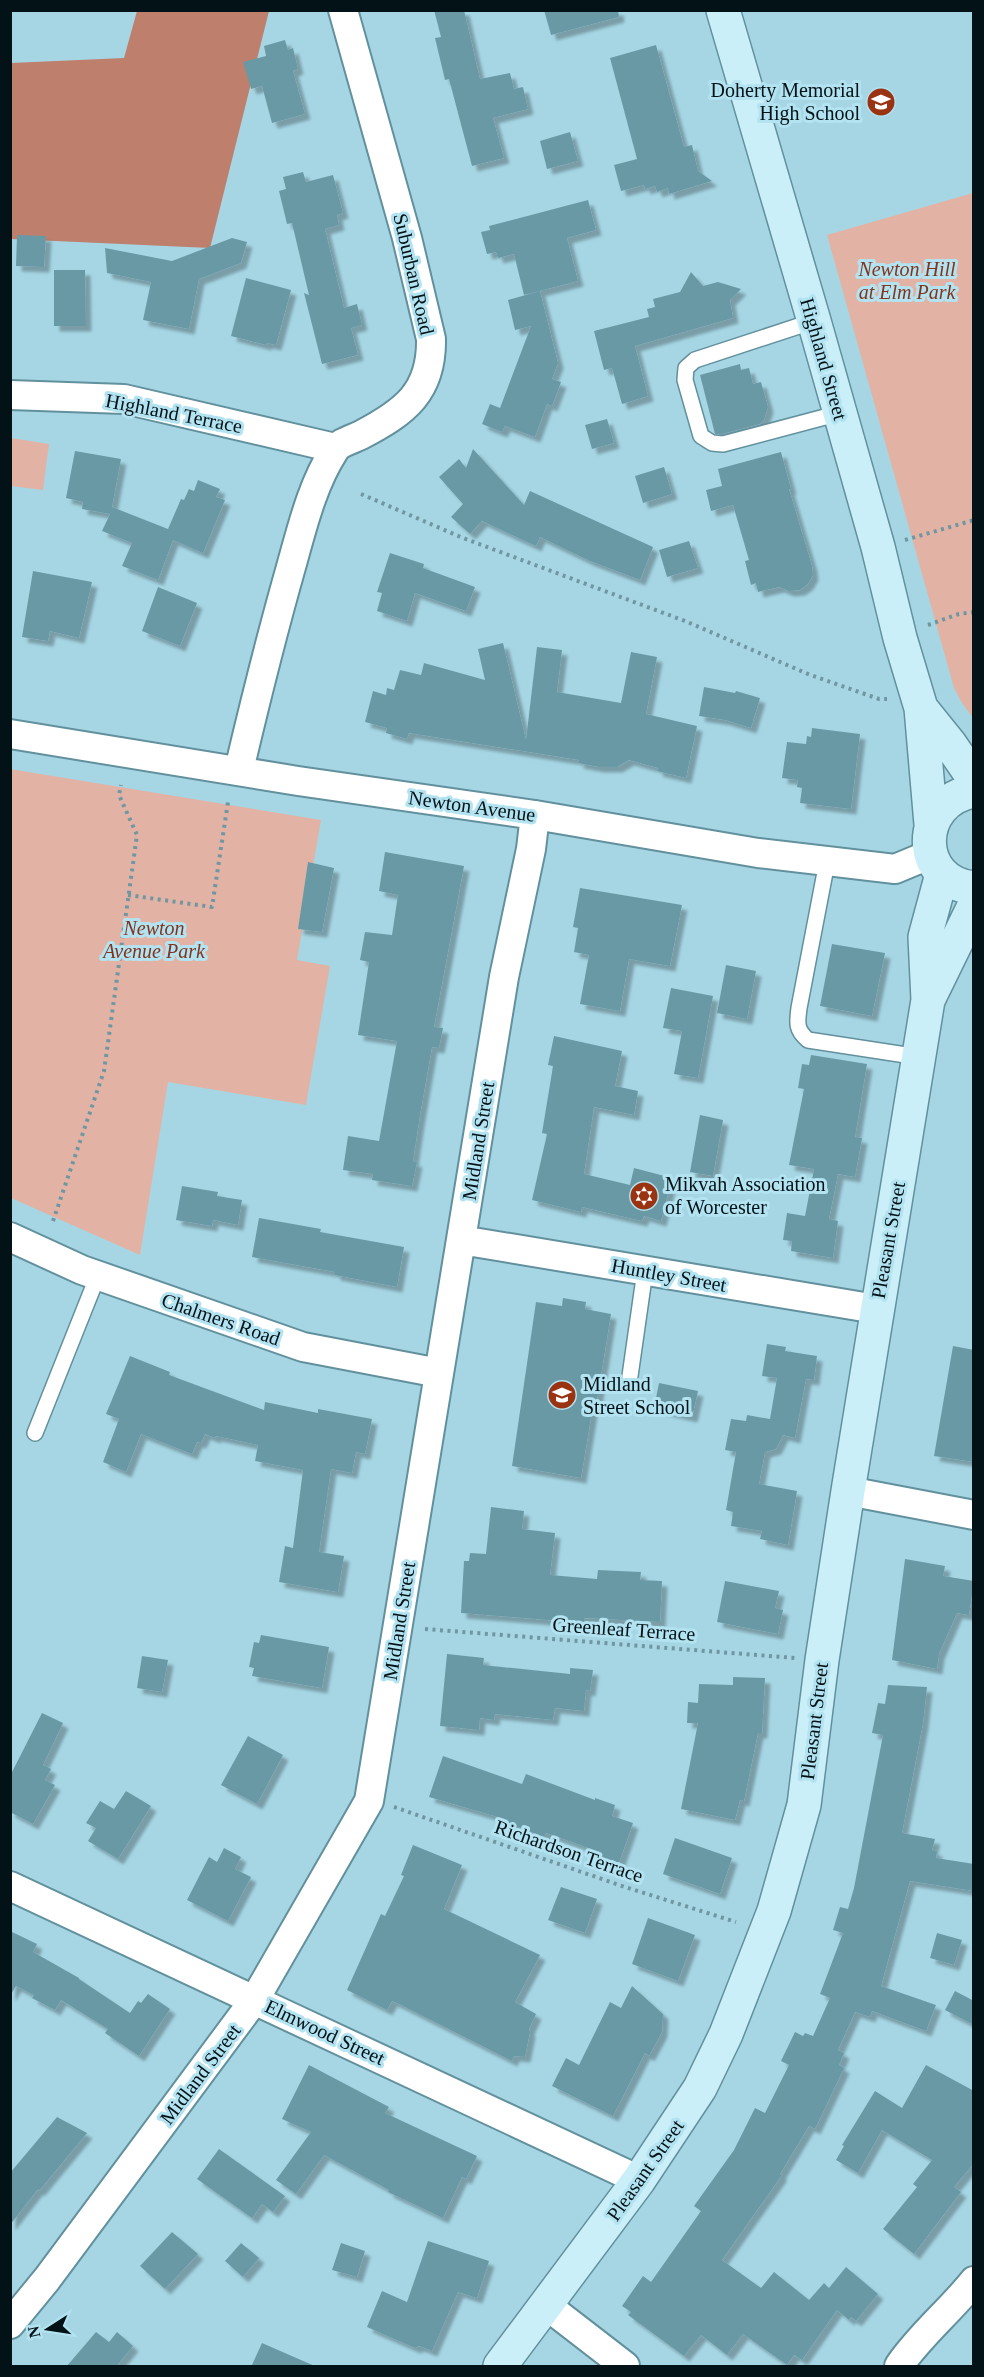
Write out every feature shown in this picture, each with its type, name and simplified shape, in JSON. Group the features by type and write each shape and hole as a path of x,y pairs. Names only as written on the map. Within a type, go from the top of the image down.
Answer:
{"main road":[{"name":"Highland Street","path":"723,10 814,321 921,708 935,850"},
{"name":"Highland Street","path":"921,708 974,779"},
{"path":"974,791 960,794 942,806 935,850 953,883 974,888"},
{"name":"Pleasant Street","path":"500,2367 639,2180 695,2097 714,2062 774,1911 804,1805 822,1660 876,1309 928,1000 925,937 935,850"},
{"name":"Pleasant Street","path":"928,1000 974,906"}],"street":[{"name":"Suburban Road","path":"335,448 367,432 403,409 414,399 422,387 431,356 431,339 407,238 342,10"},
{"name":"Highland Terrace","path":"10,395 124,399 335,448"},
{"path":"239,770 268,647 305,517 335,448"},
{"name":"Newton Avenue","path":"10,734 298,781 535,815 758,853 827,862 895,868 935,850"},
{"name":"Midland Street","path":"10,2324 47,2279 255,1999 369,1801 504,977 531,849 535,815"},
{"name":"Chalmers Road","path":"10,1238 98,1275 303,1347 439,1373"},
{"name":"Huntley Street","path":"461,1240 876,1309"},
{"path":"848,1491 974,1515"},
{"name":"Elmwood Street","path":"10,1886 639,2180"},
{"path":"899,2367 911,2349 974,2282"},
{"path":"546,2305 625,2367"}],"lane":[{"path":"814,321 695,360 686,368 685,380 691,403 701,436 712,443 723,444 840,413"},
{"path":"827,862 799,1008 797,1023 799,1032 808,1040 919,1057"},
{"path":"630,1376 645,1271"},
{"path":"35,1433 98,1275"}],"path":[{"path":"362,494 463,538 685,621 808,674 879,699 886,699"},
{"path":"902,541 974,520"},
{"path":"927,625 959,614 974,612"},
{"path":"53,1221 104,1071 137,835 119,795 121,785"},
{"path":"128,895 212,907 228,802"},
{"name":"Greenleaf Terrace","path":"425,1629 822,1660"},
{"name":"Richardson Terrace","path":"394,1807 625,1887 736,1922"}],"green space":[{"name":"Newton Hill at Elm Park","path":"974,193 973,718 954,688 827,235"},
{"path":"11,438 49,444 43,490 11,486"},
{"name":"Newton Avenue Park","path":"10,769 321,820 297,960 330,966 306,1105 168,1082 140,1255 11,1198"}],"shaded area":[{"path":"137,11 269,11 210,248 11,239 11,63 124,58"}],"building":[{"path":"434,10 464,10 480,79 510,73 514,89 523,87 528,109 493,118 504,158 472,166 449,79 445,80 435,38 441,37"},
{"path":"544,10 618,10 619,17 551,35"},
{"path":"285,40 288,50 293,48 298,69 293,71 305,114 272,123 262,86 251,89 243,62 266,56 264,46"},
{"path":"656,45 684,147 692,145 698,171 712,181 669,194 668,188 657,192 655,186 645,189 644,185 621,191 614,165 637,159 610,58"},
{"path":"570,132 578,161 547,169 540,141"},
{"path":"303,172 306,182 333,175 343,213 337,215 339,225 325,229 344,308 357,304 362,325 351,328 358,355 322,364 304,293 309,295 292,223 287,224 279,191 286,189 283,177"},
{"path":"588,200 596,230 567,238 578,281 524,295 514,254 498,258 496,252 487,254 481,232 490,230 489,226"},
{"path":"17,235 46,236 44,267 16,266"},
{"path":"232,238 247,242 241,263 199,279 189,329 143,320 151,282 107,273 105,248 172,261"},
{"path":"54,270 85,270 86,326 54,326"},
{"path":"691,272 703,286 718,282 741,289 730,300 733,318 635,346 648,396 622,404 612,368 604,370 594,331 649,317 647,309 655,307 653,299 680,292"},
{"path":"246,278 291,290 276,345 267,343 266,345 231,336"},
{"path":"540,291 558,363 552,379 561,382 552,406 547,404 535,437 505,426 502,432 482,424 490,404 500,408 531,326 515,330 508,300"},
{"path":"740,364 741,370 749,368 753,384 761,382 768,407 764,420 760,424 715,434 700,375"},
{"path":"607,419 614,443 592,449 585,425"},
{"path":"473,449 524,505 530,491 653,547 640,580 590,561 540,537 536,546 482,521 470,534 451,517 463,504 439,477 459,459 466,468"},
{"path":"75,451 121,459 112,507 168,529 181,499 184,500 189,489 194,491 198,480 220,489 216,497 225,500 203,553 173,540 158,580 122,566 132,543 102,531 110,514 82,509 83,502 66,498"},
{"path":"781,452 813,575 808,584 800,590 789,591 779,587 758,592 756,583 751,585 745,561 749,560 733,505 711,511 706,490 722,486 718,469"},
{"path":"664,467 672,494 643,503 635,476"},
{"path":"689,541 698,568 667,577 659,550"},
{"path":"390,553 424,564 423,568 475,587 466,611 415,593 407,621 377,611 382,593 377,592"},
{"path":"33,571 92,582 79,638 50,631 48,641 22,637"},
{"path":"158,587 197,603 180,646 142,631"},
{"path":"503,643 526,740 537,647 562,650 557,692 621,703 631,652 657,657 646,714 697,726 686,778 657,771 658,768 629,760 617,767 599,767 578,763 579,760 409,733 407,739 386,733 387,728 365,722 373,691 386,695 387,688 394,690 400,670 421,675 424,663 485,680 478,649"},
{"path":"704,687 735,693 736,691 760,698 751,728 725,720 699,716"},
{"path":"812,728 860,734 851,809 800,803 802,788 797,787 798,780 782,778 787,742 806,744 807,736 811,737"},
{"path":"385,852 464,866 434,1027 443,1028 439,1048 432,1047 413,1161 417,1162 412,1186 372,1180 373,1174 343,1170 348,1136 379,1141 397,1041 358,1035 369,962 360,960 365,932 392,935 398,895 379,891"},
{"path":"308,862 334,868 322,932 298,929"},
{"path":"580,888 682,905 670,966 629,959 620,1011 580,1004 589,955 574,952 578,928 573,927"},
{"path":"832,944 885,953 872,1016 820,1006"},
{"path":"726,965 756,971 747,1019 717,1013"},
{"path":"671,988 713,996 698,1078 674,1074 682,1031 663,1028"},
{"path":"554,1036 622,1051 615,1086 638,1091 634,1115 594,1107 584,1174 630,1185 634,1168 672,1178 661,1221 644,1216 642,1221 582,1207 581,1212 532,1200 547,1134 542,1133 553,1066 548,1065"},
{"path":"811,1055 867,1064 855,1137 862,1138 855,1177 838,1174 829,1219 838,1221 833,1258 791,1251 792,1241 783,1240 787,1213 805,1216 814,1169 789,1165 804,1089 798,1088 802,1064 809,1065"},
{"path":"700,1115 723,1120 713,1176 690,1172"},
{"path":"182,1186 218,1192 217,1196 242,1200 238,1225 213,1220 212,1226 176,1220"},
{"path":"259,1218 404,1247 397,1287 335,1275 335,1272 252,1257"},
{"path":"563,1298 586,1302 585,1309 611,1314 581,1478 512,1466 536,1302 562,1306"},
{"path":"767,1344 786,1347 785,1351 817,1356 814,1380 806,1379 795,1438 783,1435 776,1449 765,1452 759,1484 797,1491 788,1545 760,1539 762,1531 731,1526 733,1512 726,1510 736,1452 725,1450 731,1419 746,1421 747,1415 770,1419 777,1378 762,1376"},
{"path":"953,1346 974,1350 974,1462 934,1456"},
{"path":"130,1356 170,1372 169,1375 264,1410 265,1402 318,1413 318,1409 372,1419 365,1454 356,1452 352,1473 331,1469 319,1552 344,1556 338,1592 279,1582 285,1546 293,1548 303,1470 255,1461 258,1445 216,1436 215,1438 205,1434 201,1443 197,1442 192,1454 141,1434 126,1472 103,1462 119,1419 106,1414"},
{"path":"659,1383 698,1391 692,1417 654,1408"},
{"path":"491,1507 524,1511 522,1529 555,1533 550,1575 597,1579 598,1570 641,1572 640,1580 662,1581 660,1622 584,1618 584,1623 461,1613 464,1561 469,1561 470,1553 486,1554"},
{"path":"905,1559 945,1566 943,1576 974,1581 969,1615 957,1613 939,1654 937,1669 892,1660"},
{"path":"725,1581 779,1591 775,1608 783,1610 778,1634 717,1622"},
{"path":"261,1635 329,1647 322,1688 252,1676 254,1668 249,1667 254,1642 259,1643"},
{"path":"447,1654 484,1658 483,1665 570,1674 570,1668 593,1670 590,1691 586,1690 584,1711 555,1708 553,1720 495,1714 494,1720 480,1718 479,1730 440,1726"},
{"path":"142,1656 168,1660 162,1692 137,1688"},
{"path":"733,1677 765,1678 762,1733 758,1733 744,1801 740,1800 735,1820 681,1809 698,1723 687,1723 688,1702 698,1703 699,1684 733,1685"},
{"path":"888,1685 927,1687 923,1723 902,1833 935,1839 932,1850 937,1851 936,1858 974,1864 974,1891 910,1881 881,1986 936,2005 926,2031 872,2011 870,2017 855,2012 838,2050 844,2053 839,2065 844,2068 815,2129 809,2126 780,2174 782,2175 722,2260 761,2288 774,2272 809,2300 824,2283 829,2288 846,2267 878,2294 856,2321 851,2317 849,2320 837,2310 802,2360 794,2355 787,2365 743,2334 727,2355 701,2335 684,2356 628,2315 631,2312 622,2306 643,2276 651,2282 701,2211 694,2206 734,2150 755,2108 765,2113 789,2065 781,2061 795,2032 803,2036 805,2033 813,2036 830,1998 820,1994 843,1933 833,1930 840,1907 848,1909 854,1888 883,1735 872,1733 878,1703 885,1704"},
{"path":"42,1713 63,1723 43,1765 51,1769 45,1780 55,1785 33,1824 10,1812 10,1776"},
{"path":"248,1736 283,1755 257,1804 221,1785"},
{"path":"443,1756 522,1784 526,1774 595,1800 595,1798 615,1805 612,1816 633,1823 619,1863 598,1856 600,1852 546,1833 544,1837 507,1823 508,1820 429,1797"},
{"path":"126,1791 151,1806 118,1859 88,1841 96,1828 86,1823 100,1801 114,1809"},
{"path":"675,1838 732,1858 720,1894 663,1874"},
{"path":"413,1845 462,1865 444,1909 540,1955 515,2002 536,2014 529,2029 525,2057 514,2056 512,2061 399,2004 392,2001 387,2010 347,1990 381,1914 385,1916 404,1876 401,1875"},
{"path":"224,1848 241,1857 235,1869 251,1877 228,1921 187,1900 209,1857 217,1862"},
{"path":"561,1887 597,1899 585,1933 548,1920"},
{"path":"648,1918 695,1935 678,1981 632,1964"},
{"path":"10,1931 37,1944 33,1952 79,1978 130,2013 138,2001 141,2003 148,1994 170,2009 139,2056 105,2033 108,2029 61,2000 55,2010 32,1998 34,1995 16,1986 10,1996"},
{"path":"937,1933 962,1940 954,1965 930,1958"},
{"path":"632,1986 663,2014 662,2032 649,2056 645,2053 613,2116 552,2086 566,2058 579,2065 610,2002 621,2008"},
{"path":"955,1991 974,2001 974,2025 945,2010"},
{"path":"309,2065 389,2107 385,2113 477,2156 466,2179 462,2177 443,2218 388,2192 389,2190 324,2155 296,2194 276,2180 311,2132 282,2119"},
{"path":"926,2065 974,2091 974,2163 954,2187 961,2192 914,2254 883,2229 917,2187 913,2184 932,2160 882,2130 858,2173 836,2160 844,2146 842,2145 875,2091 902,2108"},
{"path":"57,2117 87,2133 10,2225 10,2173"},
{"path":"219,2149 285,2196 273,2212 262,2204 252,2218 197,2179"},
{"path":"172,2232 198,2254 165,2289 140,2266"},
{"path":"428,2241 489,2261 477,2298 458,2292 432,2351 419,2346 415,2348 367,2327 382,2291 407,2302"},
{"path":"241,2243 259,2258 243,2277 225,2261"},
{"path":"341,2243 365,2251 357,2277 332,2270"},
{"path":"96,2332 109,2342 117,2332 133,2346 116,2367 66,2367"},
{"path":"262,2343 317,2367 251,2367"}],"place":[{"name":"Doherty Memorial High School","path":"881,102"},
{"name":"Mikvah Association of Worcester","path":"644,1196"},
{"name":"Midland Street School","path":"562,1395"}]}
